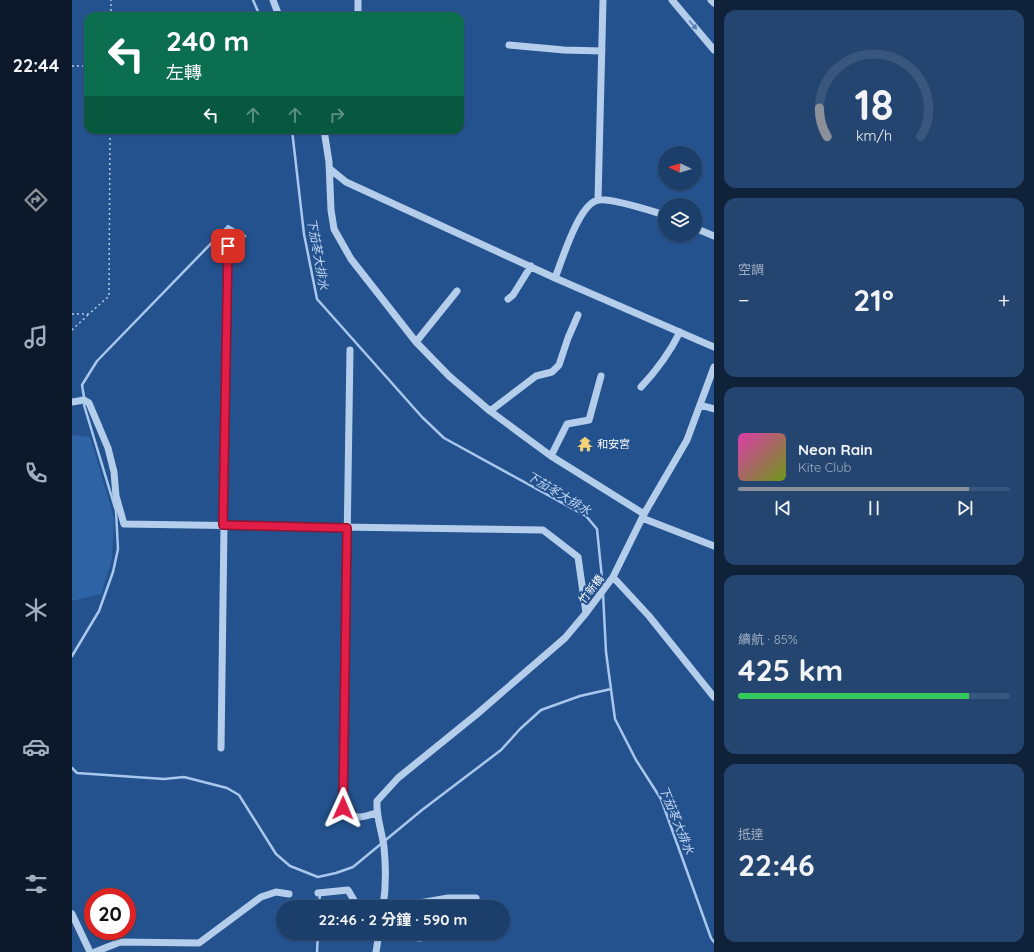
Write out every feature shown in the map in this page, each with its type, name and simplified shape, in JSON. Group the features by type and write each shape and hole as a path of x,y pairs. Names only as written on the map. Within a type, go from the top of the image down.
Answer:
{"street":[{"path":"273,0 278,12"},
{"path":"358,0 358,12"},
{"path":"598,200 603,0"},
{"path":"672,0 714,50"},
{"path":"711,0 714,3"},
{"path":"510,46 602,51"},
{"path":"325,134 330,169 331,210 334,229 351,259 416,342 449,376 490,411 551,456 643,516 714,546"},
{"path":"330,169 346,182 555,278 714,347"},
{"path":"555,278 579,219 588,204 598,200 627,204 658,213"},
{"path":"221,748 228,231"},
{"path":"702,231 714,236"},
{"path":"508,298 513,295 531,266"},
{"path":"416,342 457,292"},
{"path":"490,411 536,376 552,372 559,365 578,315"},
{"path":"641,387 668,355 680,332"},
{"path":"350,350 343,808 349,814 359,819 376,814 384,848 384,900"},
{"name":"竹新橋","path":"376,814 377,801 398,778 477,714 565,638 586,613 613,577 643,516 687,440 714,367"},
{"path":"551,456 567,424 589,420 601,376"},
{"path":"72,402 84,400 89,403 108,448 114,472 116,496 124,524 543,530 578,557 586,613"},
{"path":"700,405 714,410"},
{"path":"613,577 649,616 714,697"},
{"path":"318,893 348,890 354,900"},
{"path":"95,952 120,942 199,943 261,897 276,892 289,894"},
{"path":"436,900 448,898 476,898"},
{"path":"72,914 76,928 90,952"},
{"path":"376,952 377,940"}],"path":[{"path":"111,0 111,12"},
{"path":"72,66 84,66"},
{"path":"72,330 109,296 110,134"},
{"path":"72,314 88,314"}],"shaded area":[{"path":"72,435 90,437 114,518 112,559 101,594 72,601"}],"waterway":[{"name":"下茄苳大排水","path":"253,0 258,12"},
{"name":"下茄苳大排水","path":"292,134 304,234 317,299 422,417 444,438 586,516 597,529 603,588"},
{"path":"84,397 82,385 97,361 228,226 245,236"},
{"path":"72,656 99,611 113,572 118,549 116,511 84,405"},
{"name":"下茄苳大排水","path":"603,593 606,652 615,719 636,760 661,799 711,938 714,942"},
{"path":"72,768 77,773 164,779 184,777 227,788 239,795 276,854 290,866 318,877 353,867 422,810 501,750 520,729 541,710 580,696 611,689"},
{"path":"320,894 320,900"},
{"path":"317,952 318,940"}],"place":[{"name":"和安宮","path":"585,444"}],"route":[{"path":"228,246 223,525 347,528 343,808"}]}
